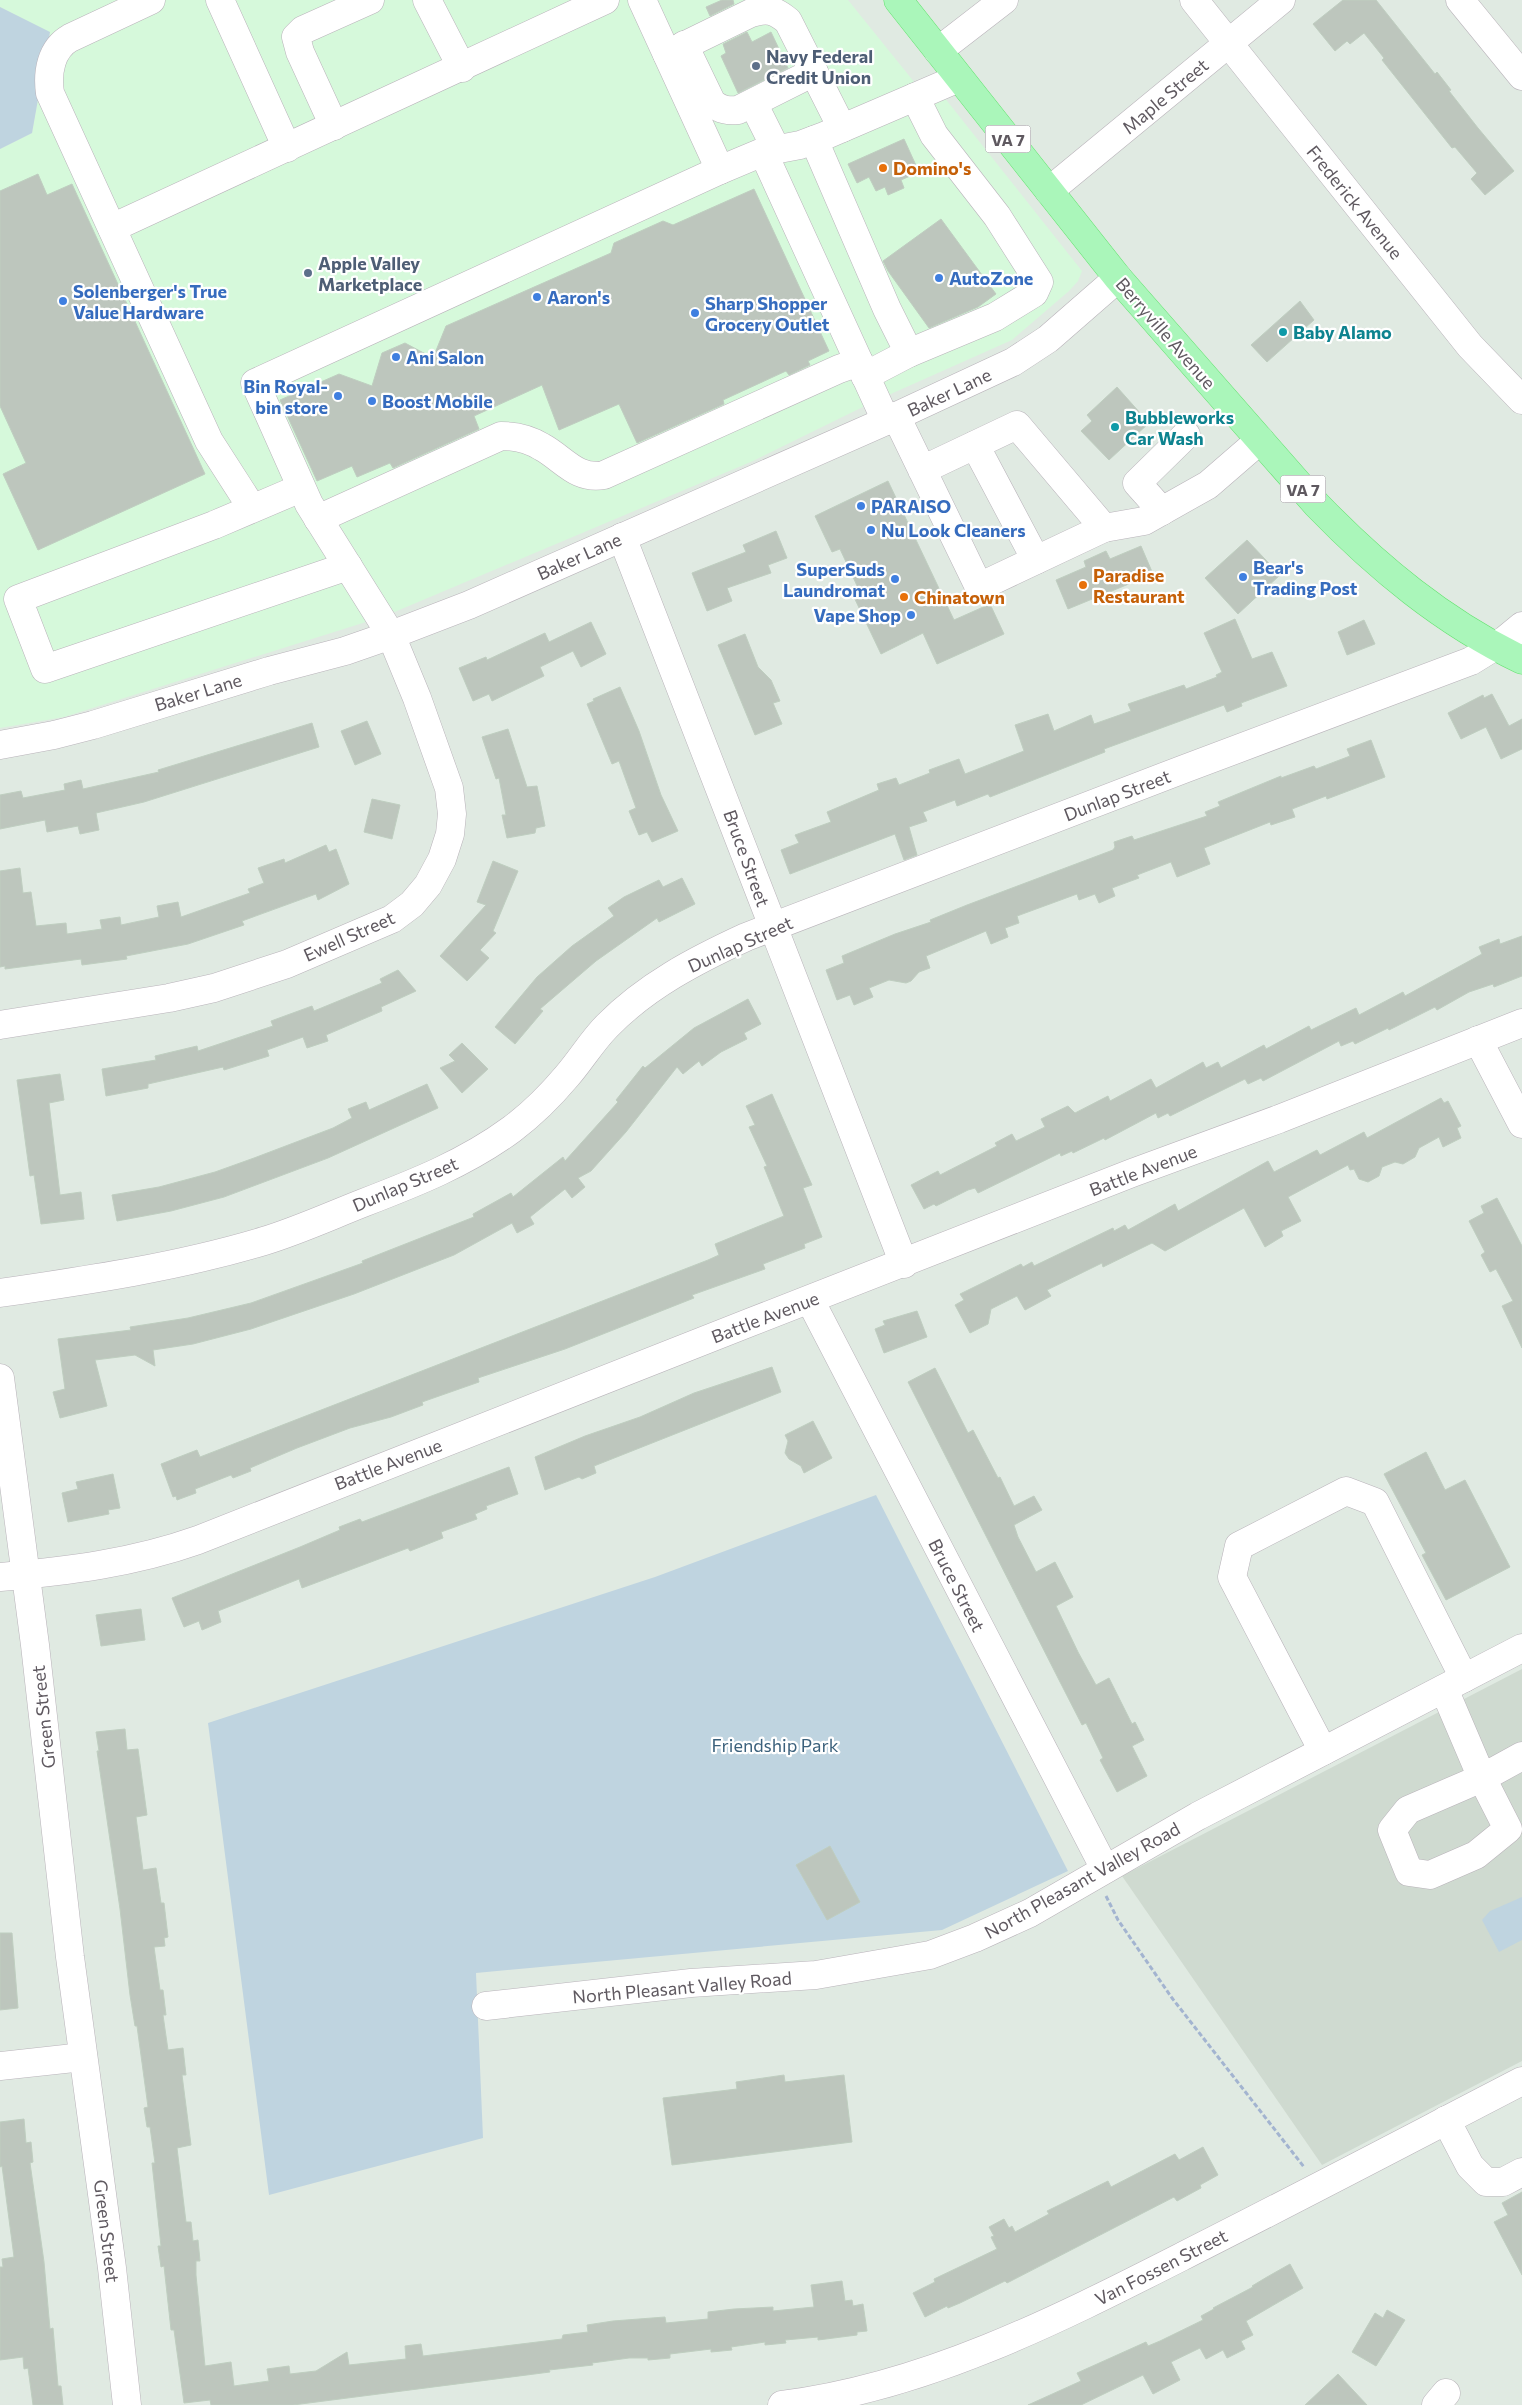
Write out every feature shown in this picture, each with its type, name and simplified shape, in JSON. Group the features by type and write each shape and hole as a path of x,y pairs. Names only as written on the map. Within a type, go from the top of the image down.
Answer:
{"main road":[{"name":"Berryville Avenue","path":"898,0 1118,278 1317,505 1373,560 1430,606 1495,647 1522,660"}],"street":[{"path":"151,0 67,40 57,50 50,68 48,80 50,93 209,441 252,508"},
{"path":"220,0 287,148"},
{"path":"334,126 300,52 296,37 302,30 370,0"},
{"path":"427,0 462,68"},
{"path":"112,228 462,68 605,0"},
{"path":"642,0 675,50 718,109 738,110 814,72"},
{"path":"938,52 1004,0"},
{"name":"Frederick Avenue","path":"1194,0 1470,346 1522,400"},
{"name":"Maple Street","path":"1049,191 1282,0"},
{"path":"1460,0 1522,76"},
{"path":"675,50 751,13 775,10 788,21 842,128"},
{"path":"675,50 720,170 770,151 814,140 959,78"},
{"path":"318,519 501,436 515,436 544,447 572,470 586,476 604,475 839,369 862,369 909,353 995,317 1034,293 1039,282 997,216 934,135 915,97"},
{"path":"753,103 770,151 862,369 922,470 979,588 1104,528 1144,521 1208,484 1260,440"},
{"path":"814,140 909,353"},
{"name":"Ewell Street","path":"0,1025 169,998 214,988 287,964 392,920 412,904 428,885 442,859 450,834 452,814 449,788 417,698 391,635 318,519 301,488 255,383 720,170"},
{"name":"Baker Lane","path":"0,745 54,735 93,725 391,635 469,605 891,419 1032,351 1118,278"},
{"path":"922,470 1017,425 1104,528"},
{"path":"1162,510 1137,483 1186,435"},
{"path":"976,445 1036,560"},
{"path":"301,488 18,599 45,669 348,566"},
{"name":"Bruce Street","path":"622,537 712,762 904,1264"},
{"name":"Dunlap Street","path":"0,1293 101,1279 192,1260 265,1241 452,1167 514,1127 545,1100 568,1076 606,1027 632,1002 703,957 746,937 774,928 1184,769 1471,661 1495,647 1522,626"},
{"name":"Battle Avenue","path":"12,1576 82,1569 138,1558 198,1540 1123,1177 1279,1119 1522,1023"},
{"path":"1478,1040 1522,1124"},
{"name":"Bruce Street","path":"810,1300 1105,1869"},
{"name":"Green Street","path":"0,1378 12,1576 83,2057 112,2268 127,2405"},
{"path":"1323,1751 1232,1577 1240,1546 1346,1491 1375,1502 1454,1684 1482,1778 1522,1756"},
{"name":"North Pleasant Valley Road","path":"486,2006 691,1983 816,1975 930,1955 975,1938 1030,1913 1198,1816 1522,1648"},
{"path":"0,2066 83,2057"},
{"name":"Van Fossen Street","path":"782,2405 869,2389 1013,2339 1081,2308 1522,2081"},
{"path":"1446,2120 1470,2166 1486,2182 1503,2182 1522,2172"}],"path":[{"path":"1105,1869 1102,1888 1118,1920 1172,1998 1318,2186"}],"shaded area":[{"path":"0,0 848,0 923,93 936,87 1082,271 1078,281 1069,291 1012,340 875,401 753,461 385,616 64,717 0,728 0,149 32,133 50,33 0,7"},
{"path":"1522,1669 1522,2061 1322,2165 1122,1876"}],"green space":[{"path":"0,7 50,32 32,133 0,149"},
{"name":"Friendship Park","path":"876,1495 1068,1871 942,1930 476,1973 483,2138 269,2195 208,1723 655,1577"},
{"path":"1522,1897 1522,1940 1499,1952 1482,1920 1490,1911"}],"building":[{"path":"722,0 733,0 734,4 710,16 706,7"},
{"path":"1343,0 1376,0 1435,74 1437,72 1451,90 1449,91 1514,171 1485,195 1471,179 1477,173 1455,147 1452,148 1382,60 1384,58 1364,33 1350,44 1347,41 1335,51 1313,24"},
{"name":"Navy Federal Credit Union","path":"747,32 752,42 771,32 788,68 738,93 721,56 726,53 723,44"},
{"name":"Domino's","path":"904,139 919,172 901,180 904,188 888,195 885,187 876,191 869,177 857,183 848,164"},
{"name":"Solenberger's True Value Hardware","path":"38,174 47,195 72,184 205,474 38,550 3,474 26,463 0,406 0,191"},
{"path":"754,189 829,351 808,361 810,365 789,375 786,371 723,400 724,404 637,443 619,404 559,430 542,385 474,416 479,429 393,468 390,463 357,477 352,466 317,481 280,400 339,374 372,386 382,353 405,343 433,358 446,326 611,253 614,243 663,221 673,225"},
{"name":"AutoZone","path":"941,219 996,294 978,307 929,328 888,271 883,261"},
{"name":"Baby Alamo","path":"1300,301 1314,320 1267,362 1251,345"},
{"name":"Bubbleworks Car Wash","path":"1117,387 1149,423 1109,460 1081,431 1092,421 1087,415"},
{"path":"888,481 954,620 990,604 1004,634 937,664 923,633 881,654 852,593 859,590 840,549 832,552 815,516"},
{"path":"776,531 787,558 768,565 771,573 727,588 732,601 707,611 692,573 746,552 743,545"},
{"name":"Bear's Trading Post","path":"1247,540 1280,575 1238,614 1205,578"},
{"path":"1141,546 1153,574 1068,609 1056,580 1086,567 1084,561 1106,551 1110,559"},
{"path":"1235,619 1252,659 1272,652 1287,686 1241,703 1242,706 1227,712 1224,705 1104,749 1105,752 990,797 988,794 957,806 955,800 923,812 927,821 909,827 917,855 904,860 895,834 790,874 781,850 799,843 795,835 831,822 827,812 879,790 877,784 896,778 899,785 930,773 929,770 959,759 965,774 1024,751 1015,725 1048,714 1054,731 1091,715 1094,724 1131,711 1128,704 1184,685 1186,689 1217,677 1216,675 1222,672 1204,633"},
{"path":"1364,620 1375,644 1347,655 1338,632"},
{"path":"591,622 606,654 581,667 573,651 540,667 544,676 492,701 489,694 473,701 459,668 486,657 487,660 545,633 549,642"},
{"path":"745,634 758,667 771,680 780,701 773,703 782,724 755,735 718,645"},
{"path":"620,687 639,731 661,795 678,831 652,842 647,832 639,835 629,811 636,808 619,761 612,764 587,704 594,701 593,699"},
{"path":"1492,694 1509,726 1522,719 1522,749 1501,759 1486,727 1461,739 1448,713 1483,695 1484,698"},
{"path":"367,721 381,754 355,765 341,731"},
{"path":"312,723 319,747 144,802 96,813 99,830 80,834 78,826 47,832 45,820 0,829 0,795 21,791 23,798 65,790 64,784 81,780 83,789 159,772 158,770"},
{"path":"508,729 527,787 537,786 545,826 536,828 535,833 507,838 502,815 506,815 499,778 496,779 482,737"},
{"path":"1371,740 1385,777 1327,799 1326,796 1292,809 1295,817 1271,825 1270,822 1204,848 1210,864 1177,877 1171,862 1137,875 1139,878 1112,888 1115,896 1099,903 1095,894 1079,900 1077,894 1017,916 1019,923 1005,928 1008,937 991,944 986,931 926,956 930,968 919,972 911,981 906,983 889,980 869,988 873,997 854,1005 850,995 837,1000 826,970 844,963 842,956 895,934 931,922 930,920 967,905 1113,850 1115,847 1114,842 1132,836 1134,840 1207,816 1205,812 1220,806 1218,802 1281,776 1281,778 1314,766 1316,769 1350,756 1347,749"},
{"path":"372,799 400,805 392,839 364,832"},
{"path":"326,845 329,852 336,849 349,884 318,900 316,894 242,921 244,925 188,944 126,956 127,959 82,965 81,959 5,969 5,966 0,967 0,871 20,868 23,893 31,892 36,926 66,923 67,934 102,929 100,920 120,917 121,925 159,917 157,906 178,902 181,917 250,893 248,889 264,883 258,868 284,859 285,863"},
{"path":"493,861 518,871 493,931 496,933 480,950 489,958 467,981 440,956 486,905 477,902"},
{"path":"682,878 695,904 659,922 657,918 596,961 540,1009 543,1011 515,1044 495,1027 537,977 572,946 614,916 608,908 624,897 659,880 663,887"},
{"path":"1522,936 1522,976 1494,987 1493,984 1469,992 1437,1010 1435,1007 1389,1030 1388,1028 1355,1044 1353,1041 1341,1046 1339,1041 1263,1081 1261,1078 1248,1084 1245,1079 1170,1116 1168,1113 1158,1118 1156,1113 1105,1140 1104,1138 1073,1153 1072,1151 1061,1156 1060,1153 978,1193 975,1188 968,1190 936,1206 934,1204 924,1209 911,1185 938,1171 940,1175 997,1146 995,1143 1012,1134 1016,1141 1045,1127 1041,1119 1068,1106 1075,1113 1108,1096 1110,1101 1151,1079 1156,1088 1203,1062 1206,1068 1218,1062 1221,1068 1264,1045 1266,1049 1309,1026 1311,1030 1356,1008 1359,1015 1403,992 1405,996 1482,954 1479,947 1499,939 1500,944"},
{"path":"398,970 416,991 381,1007 382,1011 326,1035 328,1041 307,1048 303,1037 267,1050 269,1056 224,1070 223,1067 148,1084 148,1088 106,1096 102,1069 156,1060 155,1056 197,1046 198,1051 273,1026 271,1021 312,1006 314,1011 382,983 380,979"},
{"path":"748,999 761,1024 744,1033 747,1039 721,1052 702,1066 699,1061 683,1074 677,1067 626,1132 591,1171 578,1178 585,1187 572,1198 565,1189 530,1217 534,1224 517,1233 512,1223 454,1255 354,1294 251,1329 193,1344 153,1350 155,1366 135,1355 95,1360 107,1406 60,1418 53,1392 65,1389 58,1339 131,1330 130,1327 188,1318 251,1303 363,1263 362,1261 474,1217 473,1214 511,1193 513,1197 563,1157 565,1161 618,1102 616,1100 643,1066 645,1068 694,1028"},
{"path":"462,1043 488,1069 462,1093 440,1068 455,1061 449,1055"},
{"path":"60,1074 64,1100 49,1103 60,1195 81,1192 84,1219 41,1224 34,1175 30,1176 17,1080"},
{"path":"427,1084 438,1108 328,1158 224,1197 171,1211 117,1221 112,1195 159,1187 215,1172 333,1128 352,1118 348,1109 366,1102 369,1110"},
{"path":"772,1094 812,1185 803,1188 822,1237 804,1244 805,1248 763,1264 765,1269 692,1295 694,1298 565,1349 478,1378 479,1382 422,1402 423,1405 391,1417 350,1428 297,1448 250,1468 251,1471 233,1478 231,1475 195,1489 196,1493 177,1500 176,1496 173,1497 161,1464 197,1450 200,1457 708,1260 719,1255 715,1244 784,1216 764,1167 767,1166 749,1127 755,1125 746,1106"},
{"path":"1441,1098 1444,1103 1448,1101 1461,1126 1457,1128 1461,1138 1443,1147 1439,1137 1419,1148 1415,1157 1403,1164 1395,1162 1382,1167 1379,1176 1368,1182 1359,1179 1354,1169 1350,1170 1348,1165 1288,1197 1301,1221 1281,1231 1283,1236 1265,1247 1244,1208 1165,1251 1152,1243 1103,1267 1102,1263 1047,1290 1051,1296 1025,1310 1017,1296 991,1309 988,1324 970,1333 955,1305 964,1300 960,1294 1021,1264 1023,1267 1032,1262 1034,1266 1113,1228 1114,1231 1125,1225 1128,1230 1175,1204 1178,1211 1268,1161 1274,1172 1317,1150 1320,1155 1364,1132 1367,1138"},
{"path":"1497,1198 1522,1246 1522,1348 1502,1306 1513,1301 1496,1269 1490,1272 1481,1255 1485,1252 1469,1221 1484,1213 1481,1206"},
{"path":"917,1311 927,1337 884,1353 875,1329 885,1325 883,1321"},
{"path":"772,1367 781,1392 594,1466 596,1473 582,1479 579,1477 545,1490 535,1457 585,1436 640,1417 694,1393"},
{"path":"935,1368 968,1433 973,1430 1014,1506 1034,1496 1042,1510 1014,1525 1018,1537 1036,1572 1055,1562 1073,1597 1056,1606 1078,1652 1096,1685 1109,1678 1132,1724 1135,1722 1144,1740 1132,1746 1147,1776 1117,1792 1100,1760 1103,1758 1086,1723 1082,1725 908,1382"},
{"path":"813,1421 832,1458 804,1473 801,1466 789,1459 785,1453 788,1441 785,1435"},
{"path":"1426,1452 1445,1490 1465,1480 1510,1567 1446,1600 1422,1555 1426,1553 1384,1474"},
{"path":"509,1467 518,1494 486,1506 487,1509 475,1514 477,1519 441,1532 443,1538 410,1551 408,1548 302,1588 299,1579 218,1611 221,1622 202,1630 199,1621 184,1627 172,1598 340,1530 339,1527 360,1519 362,1522"},
{"path":"113,1474 120,1508 108,1510 109,1514 68,1522 62,1493 78,1489 76,1482"},
{"path":"141,1609 145,1640 101,1646 96,1615"},
{"path":"125,1729 127,1750 138,1749 147,1815 136,1817 143,1870 156,1868 161,1903 164,1903 168,1937 164,1938 165,1946 154,1947 160,1990 163,1990 166,2015 163,2015 168,2050 183,2048 186,2075 182,2075 191,2145 177,2148 186,2222 191,2222 193,2241 198,2240 200,2261 196,2261 196,2275 205,2366 231,2362 234,2386 269,2381 267,2369 289,2366 290,2374 316,2371 347,2352 349,2365 406,2359 405,2346 421,2344 423,2356 562,2339 563,2335 588,2332 587,2325 613,2321 665,2317 666,2323 708,2319 708,2312 734,2309 773,2307 773,2311 814,2307 811,2285 842,2281 845,2301 852,2300 853,2306 863,2304 867,2331 857,2332 857,2335 818,2340 818,2337 785,2340 786,2343 765,2345 765,2342 731,2347 732,2350 711,2352 711,2349 670,2354 670,2358 648,2360 648,2358 629,2358 592,2363 593,2365 549,2370 550,2372 293,2405 211,2405 210,2400 184,2403 174,2330 171,2330 164,2266 161,2267 158,2246 161,2246 152,2163 155,2163 150,2127 147,2127 144,2108 148,2107 137,2026 135,2026 130,1995 120,1909 97,1751 99,1751 96,1732"},
{"path":"830,1846 860,1902 827,1920 796,1865"},
{"path":"0,1933 12,1933 18,2008 0,2010"},
{"path":"784,2075 785,2082 844,2075 852,2142 672,2165 663,2098 737,2089 736,2082"},
{"path":"24,2119 26,2143 31,2142 33,2162 30,2163 44,2262 50,2329 53,2328 58,2386 61,2386 63,2405 33,2405 28,2368 24,2369 23,2357 0,2360 0,2267 3,2267 2,2259 14,2257 2,2166 0,2167 0,2122"},
{"path":"1203,2147 1218,2175 1200,2185 1201,2188 1177,2201 1174,2197 1007,2283 1005,2281 960,2303 948,2308 947,2306 925,2317 913,2293 935,2282 934,2279 997,2249 991,2237 994,2236 989,2227 1004,2219 1009,2228 1012,2226 1015,2232 1049,2214 1047,2211 1108,2181 1111,2187 1175,2154 1179,2160"},
{"path":"1522,2192 1522,2275 1494,2222 1508,2215 1502,2203"},
{"path":"1290,2264 1303,2288 1246,2321 1253,2335 1241,2341 1245,2349 1227,2358 1223,2350 1206,2359 1200,2348 1171,2362 1180,2380 1153,2394 1143,2375 1081,2405 1028,2405 1081,2381 1077,2373 1146,2342 1148,2346 1160,2341 1203,2320 1201,2316 1213,2308 1253,2287"},
{"path":"1387,2310 1405,2320 1376,2366 1352,2352 1375,2313 1383,2318"},
{"path":"1338,2374 1367,2405 1305,2405"}],"place":[{"name":"Navy Federal Credit Union","path":"756,66"},
{"name":"Domino's","path":"883,168"},
{"name":"Apple Valley Marketplace","path":"308,273"},
{"name":"AutoZone","path":"939,278"},
{"name":"Aaron's","path":"537,297"},
{"name":"Solenberger's True Value Hardware","path":"63,301"},
{"name":"Sharp Shopper Grocery Outlet","path":"695,313"},
{"name":"Baby Alamo","path":"1283,332"},
{"name":"Ani Salon","path":"396,357"},
{"name":"Bin Royal- bin store","path":"338,396"},
{"name":"Boost Mobile","path":"372,401"},
{"name":"Bubbleworks Car Wash","path":"1115,427"},
{"name":"PARAISO","path":"861,506"},
{"name":"Nu Look Cleaners","path":"871,530"},
{"name":"Bear's Trading Post","path":"1243,577"},
{"name":"SuperSuds Laundromat","path":"895,579"},
{"name":"Paradise Restaurant","path":"1083,585"},
{"name":"Chinatown","path":"904,597"},
{"name":"Vape Shop","path":"911,615"}]}
